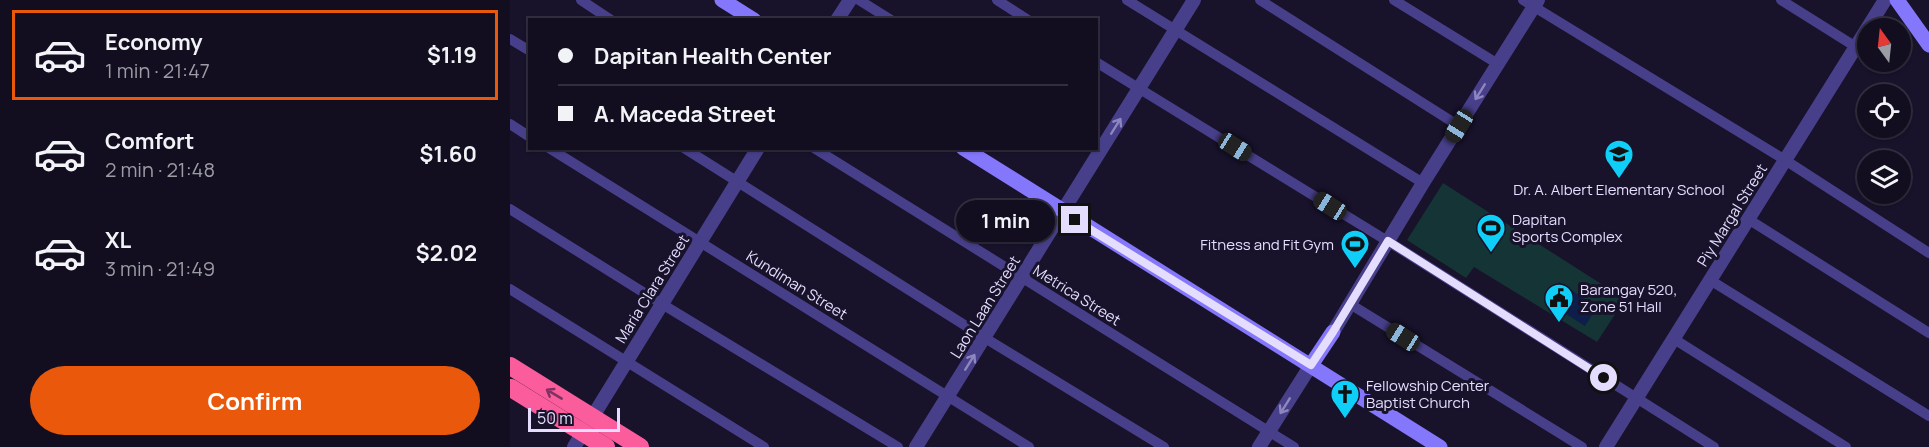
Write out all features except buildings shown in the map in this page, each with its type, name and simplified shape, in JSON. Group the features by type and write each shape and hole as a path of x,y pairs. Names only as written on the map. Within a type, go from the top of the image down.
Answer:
{"highway":[{"path":"510,366 640,447"},
{"path":"511,387 606,447"}],"main road":[{"path":"722,0 751,18"},
{"path":"1897,0 1929,45"},
{"path":"966,150 1440,447"},
{"path":"1311,365 1333,332"}],"street":[{"path":"581,0 608,18"},
{"path":"838,18 850,0"},
{"path":"859,0 888,18"},
{"path":"996,0 1025,18"},
{"path":"1127,0 1423,183"},
{"name":"Laon Laan Street","path":"1099,146 1139,88 1194,0"},
{"path":"1260,0 1459,126"},
{"path":"1394,0 1498,64"},
{"path":"1781,0 1856,47"},
{"name":"Piy Margal Street","path":"1606,447 1885,0"},
{"path":"1333,332 1498,64 1532,2 1929,253"},
{"path":"510,39 528,50"},
{"path":"1098,63 1388,241 1714,447"},
{"path":"510,124 528,135"},
{"name":"Kundiman Street","path":"552,150 1029,447"},
{"path":"687,150 985,338 1164,447"},
{"name":"Maria Clara Street","path":"574,447 757,150"},
{"name":"Metrica Street","path":"817,150 1294,447"},
{"name":"Laon Laan Street","path":"916,447 1022,279 1097,150"},
{"path":"510,209 898,447"},
{"path":"1748,219 1929,333"},
{"path":"1710,280 1929,416"},
{"path":"510,289 764,447"},
{"path":"1350,304 1582,447"},
{"path":"1674,339 1846,447"},
{"path":"1259,447 1311,365"}],"green space":[{"name":"Dapitan Sports Complex","path":"1443,183 1625,299 1597,342 1474,267 1466,278 1407,240"}],"water":[{"path":"1559,282 1597,307 1585,326 1546,301"}],"place":[{"name":"Dr. A. Albert Elementary School","path":"1619,180"},
{"name":"Dapitan Sports Complex","path":"1491,254"},
{"name":"Fitness and Fit Gym","path":"1355,270"},
{"name":"Barangay 520, Zone 51 Hall","path":"1559,324"},
{"name":"Fellowship Center Baptist Church","path":"1345,420"}],"route":[{"path":"1075,220 1311,365 1388,241 1604,378"}]}
